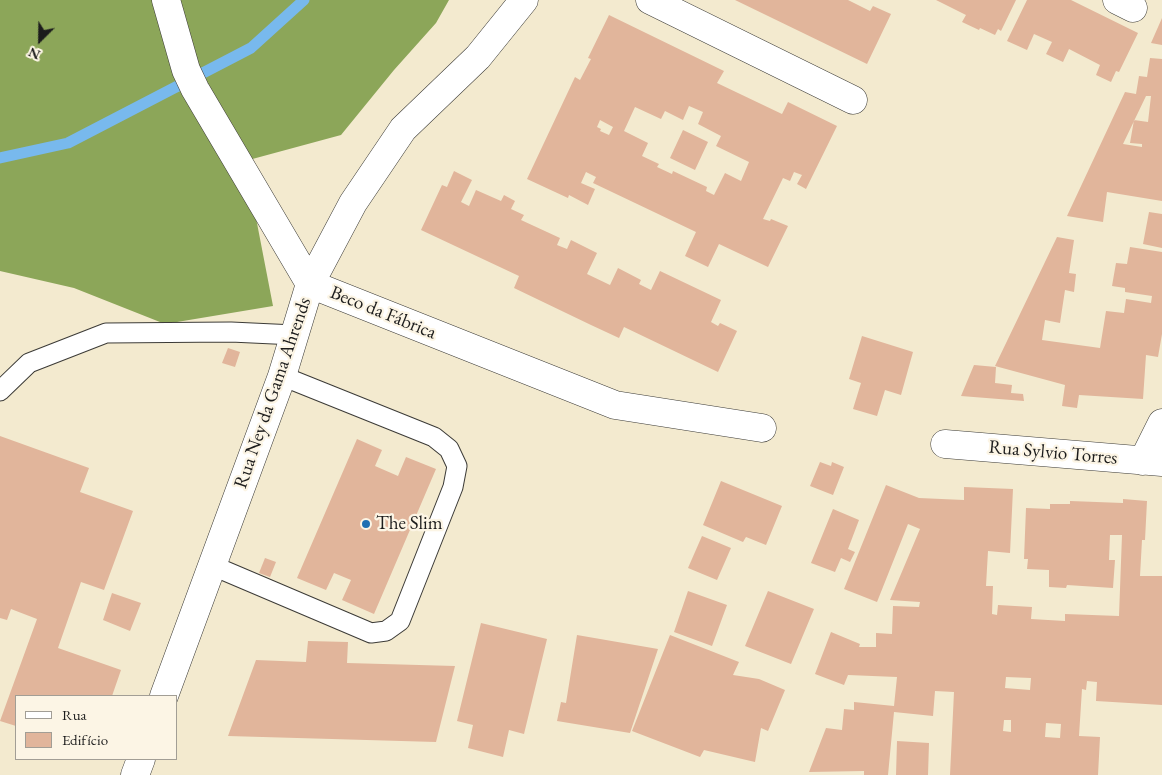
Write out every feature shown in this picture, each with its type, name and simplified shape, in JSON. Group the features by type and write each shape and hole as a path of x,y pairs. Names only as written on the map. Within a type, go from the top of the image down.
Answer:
{"street":[{"name":"Beco da Fábrica","path":"166,0 191,80 310,284 615,405 762,428"},
{"name":"Rua Ney da Gama Ahrends","path":"164,695 282,376 310,284 353,203 403,129 478,57 524,0"},
{"path":"650,0 853,100"},
{"path":"1153,462 1162,423"},
{"name":"Rua Sylvio Torres","path":"945,444 1153,462"},
{"path":"135,775 141,760"}],"lane":[{"path":"0,390 29,363 106,333 231,332 295,335"},
{"path":"211,565 371,633 386,631 400,621 453,487 457,466 449,449 434,437 282,376"}],"green space":[{"path":"0,0 449,0 436,23 394,70 341,135 245,161 273,306 165,324 74,288 0,271"}],"building":[{"path":"735,0 848,0 870,11 873,6 891,14 867,64"},
{"path":"936,0 1016,0 1001,31 998,29 995,35 962,22 966,15"},
{"path":"1027,0 1071,0 1138,33 1119,72 1116,71 1111,82 1096,75 1100,65 1069,49 1063,62 1046,54 1052,42 1034,34 1027,50 1007,41"},
{"path":"609,15 724,71 717,83 782,114 788,102 837,126 806,189 797,184 802,175 794,172 790,181 783,178 763,219 770,221 771,219 788,226 768,267 719,244 708,267 685,256 696,232 593,183 596,177 586,172 581,183 595,189 588,205 569,195 568,198 527,179 575,77 580,80 591,59 588,58","holes":["689,106 703,112 698,124 721,136 716,146 749,162 741,181 725,173 714,195 706,191 707,187 673,171 672,174 657,167 659,164 642,156 648,143 624,131 635,107 661,119 665,111 683,120","600,120 613,127 609,135 600,131 601,129 597,127"]},
{"path":"1162,18 1162,45 1151,43"},
{"path":"1150,58 1162,59 1162,201 1107,192 1103,222 1067,216 1125,92 1136,94 1139,76 1147,77","holes":["1146,96 1151,96 1148,122 1134,120","1134,122 1130,143 1142,144 1142,147 1123,144"]},
{"path":"683,130 708,142 695,170 670,158"},
{"path":"454,171 472,180 461,202 469,206 476,190 501,201 504,195 515,201 511,209 524,215 521,220 560,238 557,245 567,249 571,240 597,253 587,274 610,285 618,268 641,280 639,284 651,290 660,271 721,300 711,322 718,326 720,323 737,331 718,372 624,327 619,338 591,325 514,288 519,276 421,230 442,185 447,187"},
{"path":"1149,212 1162,214 1162,248 1143,244"},
{"path":"1057,237 1074,240 1069,273 1076,274 1074,292 1065,290 1060,323 1045,320 1042,340 1100,348 1106,311 1124,313 1126,299 1151,303 1152,296 1125,292 1125,288 1112,286 1116,263 1127,264 1130,247 1162,252 1162,334 1158,357 1146,355 1143,399 1079,395 1077,408 1062,406 1065,385 995,366"},
{"path":"862,336 913,352 901,395 885,390 877,416 853,409 861,383 849,379"},
{"path":"228,348 240,352 235,367 222,363"},
{"path":"974,365 996,367 995,383 1012,385 1011,393 1023,394 1024,401 961,396"},
{"path":"0,436 89,468 80,492 133,511 104,590 81,582 58,648 121,670 112,695 15,695 15,726 0,721 37,619 11,609 7,620 0,618"},
{"name":"The Slim","path":"357,439 382,450 375,466 398,476 406,457 436,469 374,614 342,600 351,580 334,573 326,590 297,578"},
{"path":"820,462 831,466 832,462 844,467 833,495 810,486"},
{"path":"721,481 782,506 766,545 746,537 743,542 703,525"},
{"path":"886,485 919,498 964,500 964,487 1013,489 1010,553 988,551 986,586 993,586 992,614 997,615 998,605 1032,607 1031,619 1065,621 1065,614 1119,616 1122,535 1110,535 1109,560 1115,560 1113,588 1067,585 1066,588 1049,587 1049,570 1027,569 1028,559 1024,559 1026,508 1050,509 1050,504 1070,504 1070,501 1123,503 1123,499 1147,501 1145,540 1142,540 1140,576 1162,576 1162,705 1096,701 1097,682 1087,681 1086,690 1082,689 1079,736 1100,737 1098,775 950,775 954,692 935,691 933,716 894,712 888,775 864,775 864,771 809,772 826,728 842,730 844,709 854,710 854,702 894,706 897,677 848,675 844,685 815,674 831,632 860,644 859,647 876,647 876,633 892,634 893,606 919,607 920,602 890,600 920,529 908,524 877,602 844,589","holes":["1006,677 1031,678 1030,690 1005,688","1004,720 1011,720 1011,732 1003,731","1046,723 1061,724 1060,738 1045,737"]},
{"path":"833,509 859,520 848,549 855,552 850,562 841,558 835,572 811,563"},
{"path":"702,536 731,548 717,580 688,568"},
{"path":"265,558 276,562 270,577 259,573"},
{"path":"688,591 727,605 712,646 674,632"},
{"path":"768,591 814,609 791,664 745,646"},
{"path":"112,593 141,603 130,631 103,620"},
{"path":"481,623 547,639 524,734 509,730 503,757 468,748 473,725 457,721"},
{"path":"577,635 658,649 630,733 557,721 561,702 566,703"},
{"path":"670,635 739,662 733,675 759,679 785,690 768,731 761,728 755,762 704,750 700,757 632,731"},
{"path":"308,641 348,642 347,663 455,666 436,742 228,736 256,660 306,662"},
{"path":"897,741 929,743 928,775 896,775"}],"waterway":[{"path":"0,158 68,143 251,48 304,0"}],"place":[{"name":"The Slim","path":"366,524"}]}
